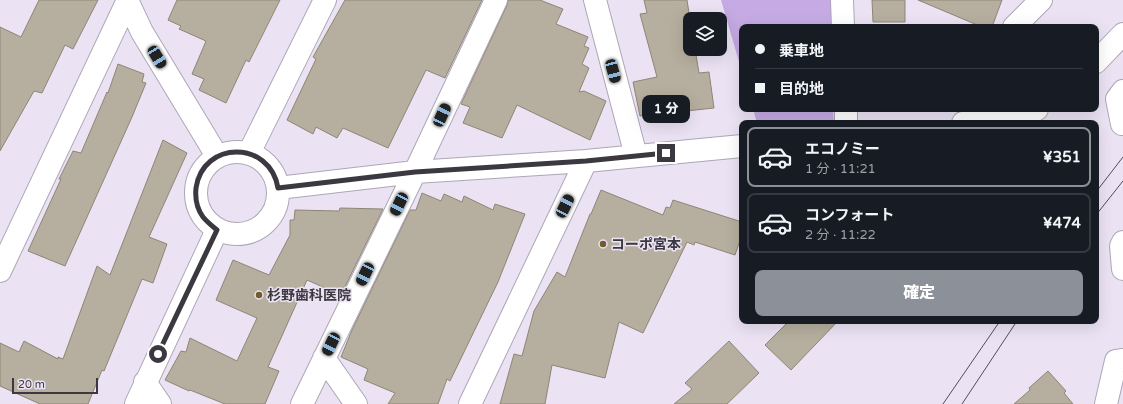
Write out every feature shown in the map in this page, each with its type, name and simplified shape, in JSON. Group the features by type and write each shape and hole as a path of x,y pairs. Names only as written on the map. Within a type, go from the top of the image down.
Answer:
{"street":[{"path":"127,0 142,32 217,156"},
{"path":"0,271 127,0"},
{"path":"249,153 325,0"},
{"path":"302,404 415,172 496,0"},
{"path":"595,0 636,156"},
{"path":"842,0 843,24"},
{"path":"1014,24 1023,0"},
{"path":"1016,24 1041,0"},
{"path":"1099,59 1123,34"},
{"path":"1122,124 1117,99 1123,91"},
{"path":"990,120 1027,116 1033,112"},
{"path":"278,188 415,172 586,161 739,146"},
{"path":"237,151 249,153 261,159 270,167 276,178 278,188 277,203 272,216 263,225 251,232 238,234 217,230 203,217 197,206 195,192 197,180 203,168 217,156 224,153 237,151"},
{"path":"470,404 586,161"},
{"path":"136,404 217,230"},
{"path":"1123,242 1121,246 1123,269"},
{"path":"324,358 356,404"},
{"path":"1106,404 1116,361 1123,360"},
{"path":"145,382 160,404"}],"shaded area":[{"path":"721,0 831,0 831,24 739,24 739,62 727,21 727,12 724,12"},
{"path":"754,112 833,112 834,120 756,120"}],"building":[{"path":"39,0 98,0 73,49 65,45 42,93 34,91 0,151 0,27 21,37"},
{"path":"177,0 280,0 249,62 246,60 226,103 199,90 204,79 192,74 206,41 179,29 181,26 168,20"},
{"path":"345,0 482,0 445,78 426,70 388,148 343,128 337,138 316,127 313,134 287,120 316,59 313,57"},
{"path":"508,0 540,0 563,9 556,24 588,37 584,46 589,48 582,64 589,68 579,92 584,91 606,101 590,140 517,105 502,138 463,123 470,107 461,104"},
{"path":"644,0 687,0 689,12 683,12 683,56 696,56 699,73 709,72 714,108 640,116 633,82 657,77 640,14 647,13"},
{"path":"872,0 905,0 905,22 873,22"},
{"path":"918,0 1002,0 993,24 975,24"},
{"path":"118,64 144,74 142,82 146,83 65,266 28,251 61,179 59,179 73,151 81,153 107,92 108,93"},
{"path":"163,140 187,153 149,237 167,244 153,283 142,279 104,371 102,370 88,404 40,404 0,386 0,343 19,352 24,341 58,359 58,357 63,359 97,266 110,275"},
{"path":"601,190 663,215 666,207 670,208 673,200 739,221 739,244 735,255 695,242 694,245 687,242 643,333 619,322 605,378 552,365 545,404 500,404 514,354 522,356 534,311 557,272 565,277"},
{"path":"422,193 441,201 444,194 462,202 464,196 493,210 495,204 525,214 498,282 450,381 447,379 438,404 388,404 395,393 364,380 368,369 341,357 352,330 410,210 416,210"},
{"path":"340,208 383,209 341,295 307,280 268,367 279,371 265,404 225,404 190,390 189,391 165,380 181,351 186,352 190,338 237,361 257,318 216,300 233,260 269,275 290,235 290,220 294,220 295,210 339,211"},
{"path":"786,324 835,324 791,370 765,345"},
{"path":"729,341 759,373 727,404 674,404 692,389 685,383"},
{"path":"1048,371 1066,391 1064,393 1073,404 1014,404 1030,390 1029,388"}],"tram line":[{"path":"1099,188 1123,157"},
{"path":"1099,211 1123,181"},
{"path":"943,404 998,324"},
{"path":"962,404 1015,324"}],"place":[{"name":"コーポ宮本","path":"603,244"},
{"name":"杉野歯科医院","path":"259,295"}],"route":[{"path":"158,354 217,230 203,217 197,206 195,192 197,180 203,168 217,156 224,153 237,151 249,153 261,159 270,167 276,178 278,188 415,172 586,161 666,153"}]}
